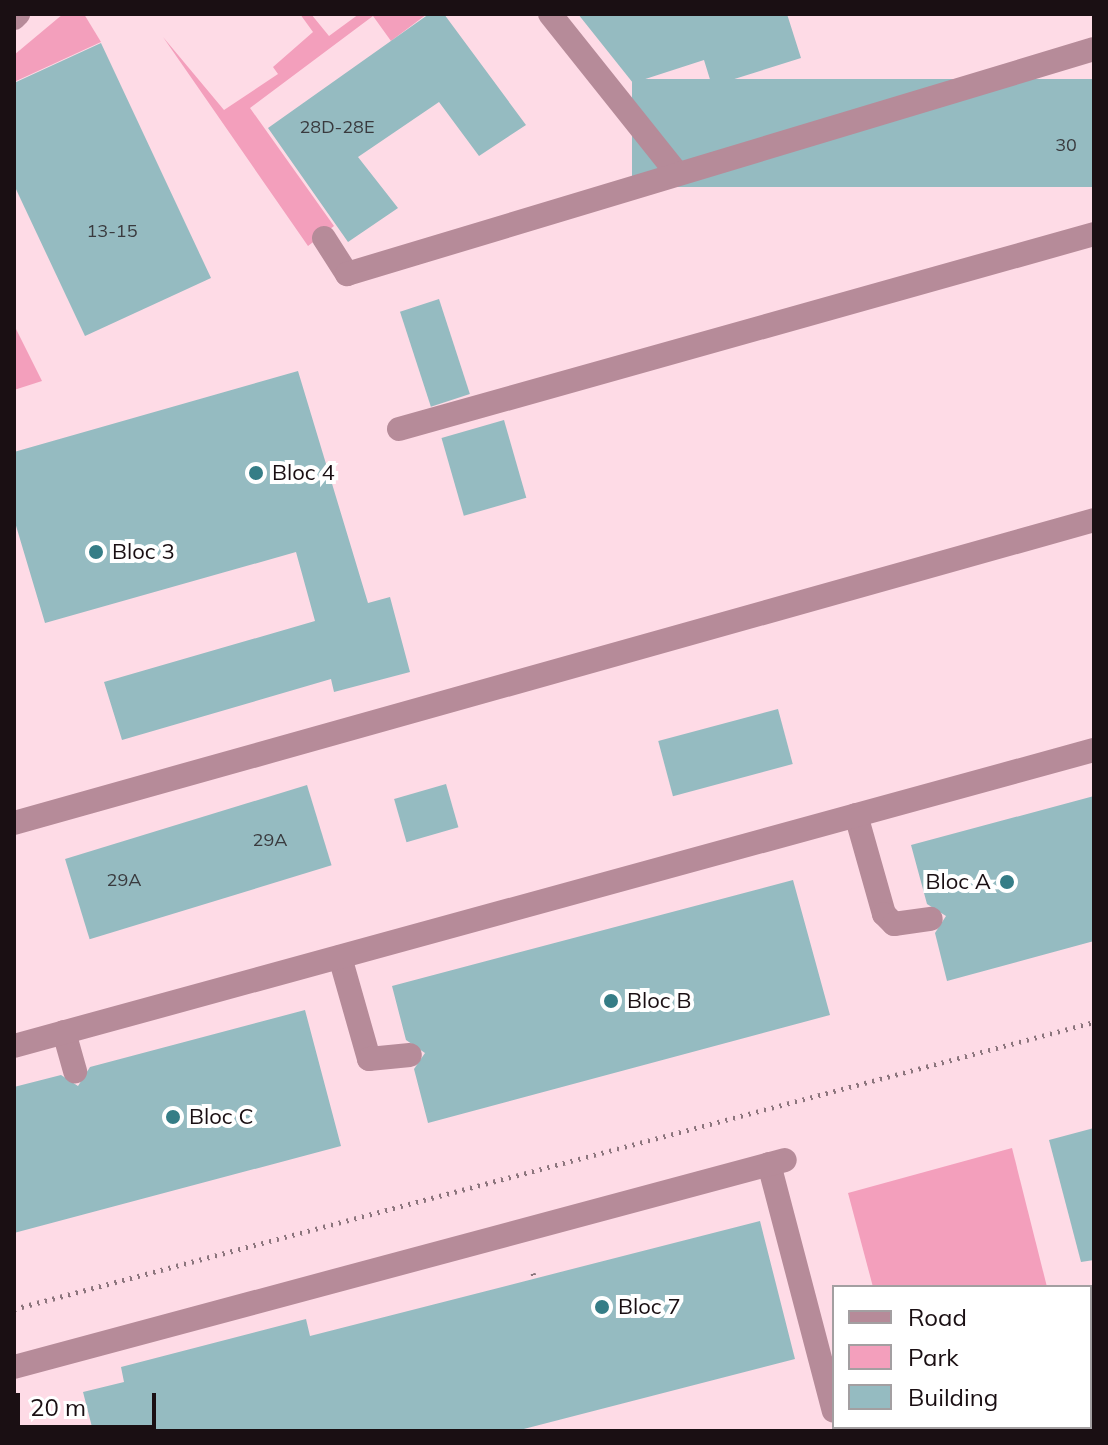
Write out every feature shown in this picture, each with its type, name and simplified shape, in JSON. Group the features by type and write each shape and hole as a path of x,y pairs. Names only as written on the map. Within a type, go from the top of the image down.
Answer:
{"street":[{"path":"550,14 677,173"},
{"path":"324,238 347,274 1094,49"},
{"path":"399,429 1094,234"},
{"path":"14,823 1094,520"},
{"path":"14,1046 1094,750"},
{"path":"856,815 884,914 894,924 931,919"},
{"path":"340,957 369,1059 410,1055"},
{"path":"64,1032 75,1071"},
{"path":"14,1367 777,1162 832,1402"}],"path":[{"path":"14,1309 1094,1022"}],"green space":[{"path":"63,14 84,14 101,42 14,82 14,55"},
{"path":"300,14 311,14 329,36 359,14 427,14 391,41 373,16 250,108 334,226 308,246 163,37 224,110 278,74 273,67 313,32"},
{"path":"14,325 42,381 14,390"},
{"path":"1012,1148 1046,1285 872,1285 848,1193"}],"building":[{"path":"429,14 444,14 526,125 479,156 439,102 358,157 398,208 348,242 268,128"},
{"path":"578,14 787,14 801,58 712,86 704,60 633,83"},
{"path":"101,43 211,278 85,336 14,185 14,83"},
{"path":"632,79 1094,79 1094,187 632,187"},
{"path":"439,299 470,394 431,407 400,312"},
{"path":"298,371 368,603 390,597 410,672 334,692 331,679 122,740 104,682 315,621 296,552 45,623 14,519 14,452"},
{"path":"504,420 526,498 464,516 442,438"},
{"path":"778,709 793,764 673,796 658,741"},
{"path":"446,784 458,827 406,842 394,799"},
{"path":"307,785 332,865 90,939 65,859"},
{"name":"Bloc A","path":"1094,796 1094,941 947,981 935,933 946,916 927,904 911,845"},
{"name":"Bloc B","path":"793,880 830,1015 428,1123 414,1069 425,1053 406,1040 392,986"},
{"name":"Bloc C","path":"305,1010 341,1146 14,1233 14,1087 61,1075 78,1086 90,1067"},
{"path":"1094,1128 1094,1260 1081,1262 1049,1140"},
{"name":"Bloc 7","path":"760,1221 795,1359 516,1431 93,1431 83,1392 124,1382 121,1367 306,1319 310,1336"}],"place":[{"name":"Bloc 4","path":"256,473"},
{"name":"Bloc 3","path":"96,552"},
{"name":"Bloc A","path":"1007,882"},
{"name":"Bloc B","path":"611,1001"},
{"name":"Bloc C","path":"173,1117"},
{"name":"Bloc 7","path":"602,1307"}]}
